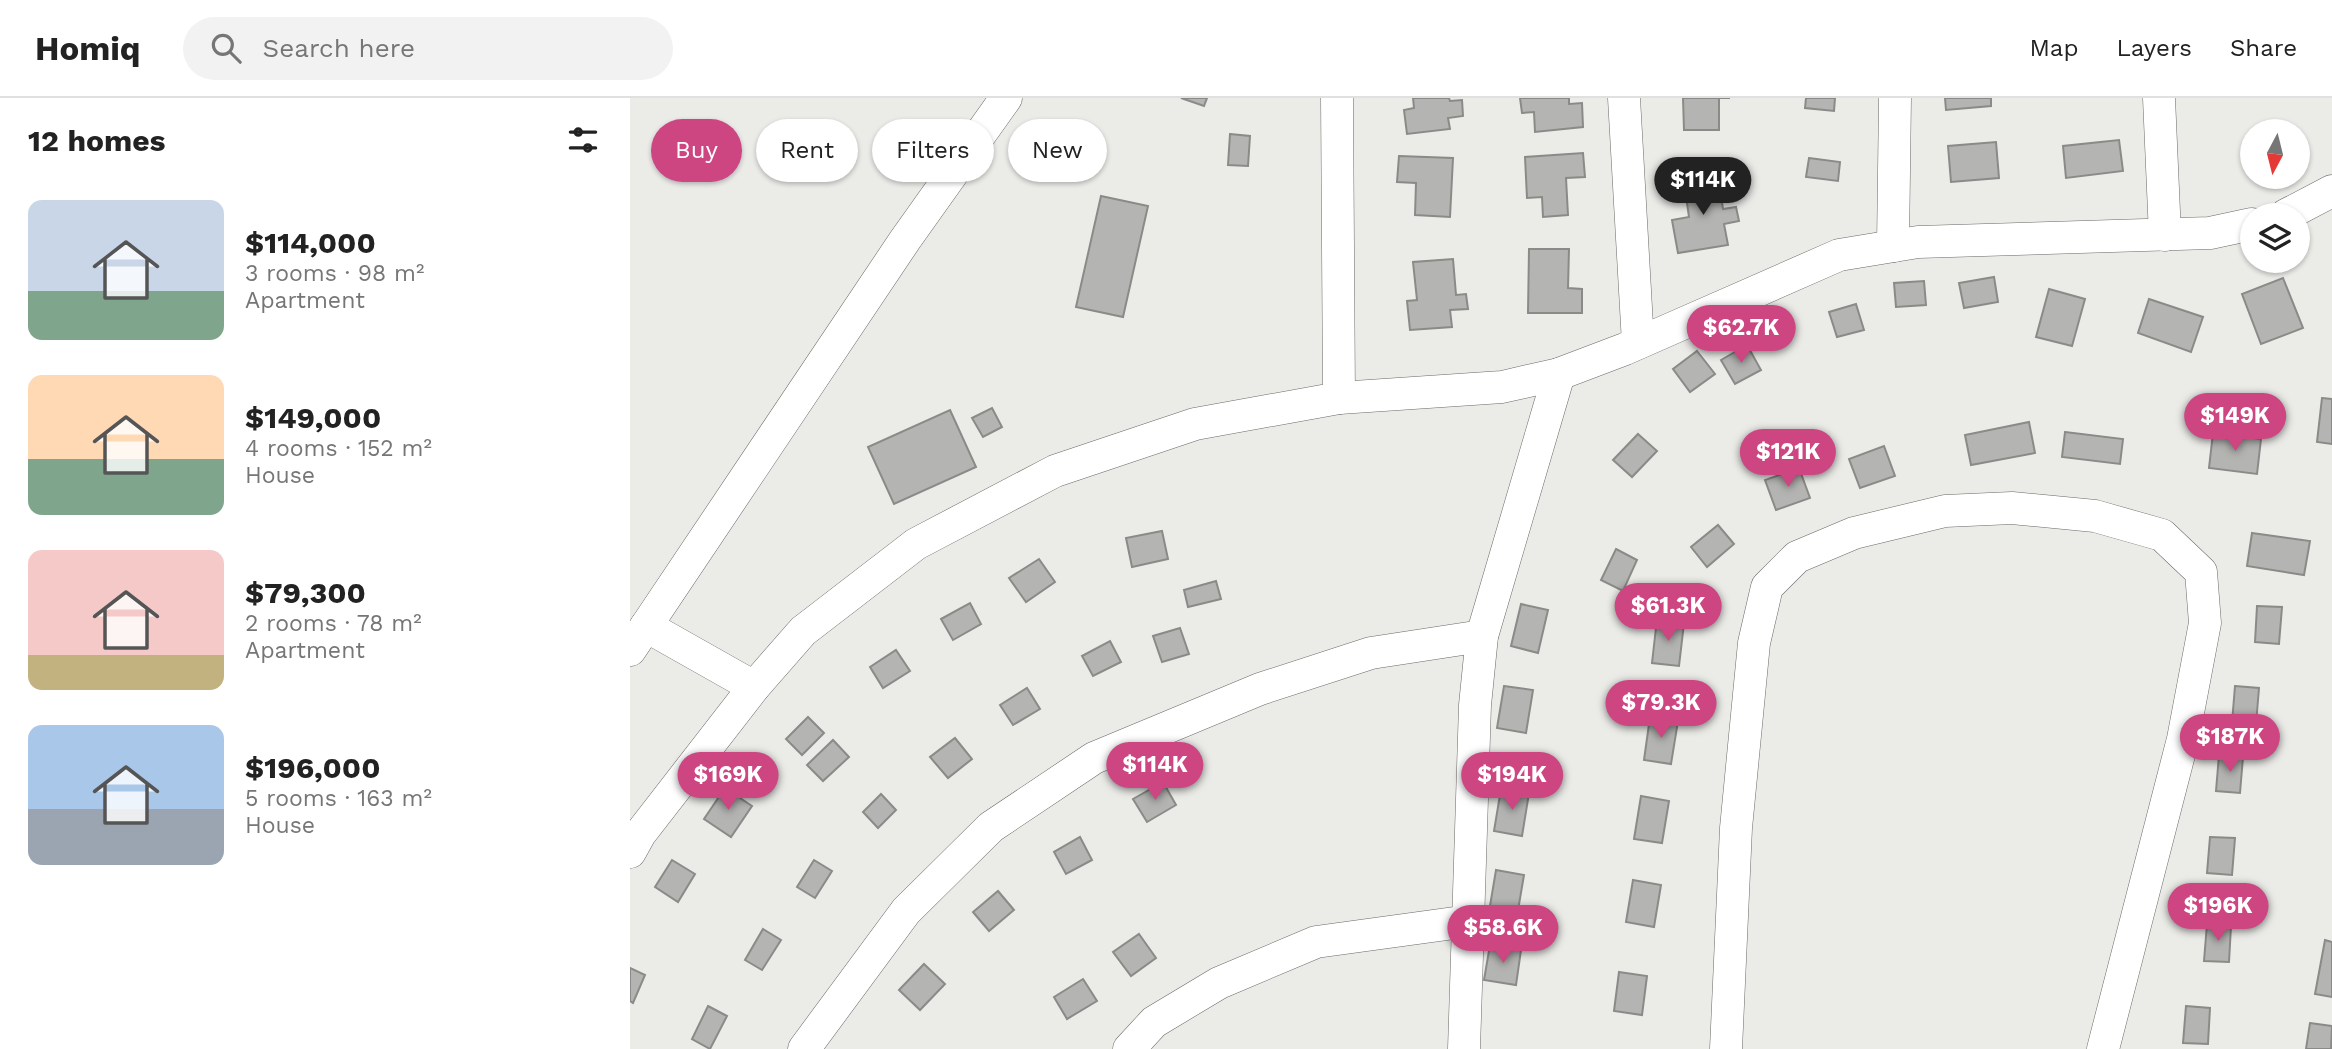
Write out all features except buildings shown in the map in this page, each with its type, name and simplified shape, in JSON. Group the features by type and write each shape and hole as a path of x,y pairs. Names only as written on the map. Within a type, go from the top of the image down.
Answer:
{"street":[{"path":"754,687 638,638 905,240 1006,98"},
{"path":"1337,98 1339,398"},
{"path":"1624,98 1638,343"},
{"path":"1893,246 1895,98"},
{"path":"2158,98 2165,235"},
{"path":"2309,203 2332,191"},
{"path":"630,852 640,834 754,687 803,631 916,544 1055,471 1195,425 1339,398 1502,387 1559,374 1638,343 1839,255 1931,242 2210,233 2240,227"},
{"path":"1464,1049 1475,705 1482,636 1559,374"},
{"path":"1726,1049 1736,828 1754,643 1767,587 1797,557 1854,533 1945,511 2012,508 2095,516 2162,535 2201,572 2205,623 2183,739 2103,1049"},
{"path":"804,1049 906,911 991,827 1094,758 1260,689 1371,653 1482,636"},
{"path":"1129,1049 1154,1022 1219,983 1316,942 1469,921"}]}
